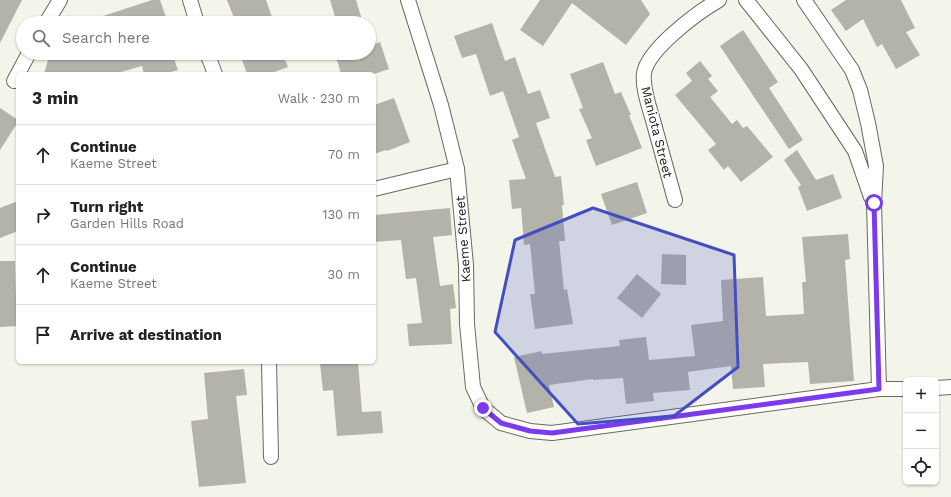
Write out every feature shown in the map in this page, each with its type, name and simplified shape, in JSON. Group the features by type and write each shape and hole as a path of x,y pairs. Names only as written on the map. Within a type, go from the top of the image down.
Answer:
{"street":[{"path":"50,16 60,0"},
{"path":"190,0 195,16"},
{"name":"Kaeme Street","path":"408,0 441,105 457,169 466,265 467,324 474,387 483,408 501,423 530,431 552,433 879,389 903,389"},
{"name":"Maniota Street","path":"675,200 645,92 644,73 651,58 670,36 704,8 719,0"},
{"path":"746,0 801,69 855,151 874,203"},
{"path":"804,0 852,70 860,90 868,123 876,166 874,203 879,389"},
{"path":"19,72 25,60"},
{"path":"210,60 213,72"},
{"path":"14,81 16,77"},
{"path":"376,189 457,169"},
{"path":"269,364 271,457"},
{"path":"939,388 951,388"}],"highlighted area":[{"path":"593,208 734,255 738,367 674,416 578,424 495,332 515,240"}],"building":[{"path":"0,0 22,0 0,43"},
{"path":"152,0 160,0 166,16 103,16"},
{"path":"227,0 266,0 272,16 233,16"},
{"path":"330,0 356,0 361,16 335,16"},
{"path":"540,0 641,0 650,14 626,45 572,3 543,46 520,30"},
{"path":"846,0 901,0 915,28 906,32 920,55 896,69 882,44 877,47 863,19 846,31 831,10"},
{"path":"492,23 505,61 515,57 528,94 540,90 550,118 536,123 555,177 561,176 564,205 562,205 565,241 559,241 564,290 567,289 573,324 535,329 530,294 535,294 530,244 524,245 521,208 512,209 509,180 526,179 512,140 519,137 503,91 490,96 476,54 462,58 454,36"},
{"path":"743,30 778,82 769,88 803,140 789,149 720,46"},
{"path":"380,42 389,69 376,73 376,72 340,72 337,60 376,60 376,43"},
{"path":"48,60 174,60 178,70 170,72 144,72 142,66 121,72 45,72"},
{"path":"242,60 285,60 288,67 274,72 246,72"},
{"path":"700,61 712,76 708,79 718,91 710,97 732,124 737,120 743,128 747,126 773,157 741,182 728,166 724,170 708,150 716,144 675,95 692,81 686,73"},
{"path":"603,62 615,94 621,92 631,115 629,115 642,148 596,166 586,140 592,138 579,109 583,108 570,74"},
{"path":"394,98 410,142 387,151 376,153 376,104"},
{"path":"0,108 16,119 16,125 0,150"},
{"path":"797,150 816,180 833,174 842,198 807,211 798,187 801,185 784,160"},
{"path":"637,182 647,213 612,225 601,194"},
{"path":"16,202 16,232 0,238 0,208"},
{"path":"450,208 452,235 433,237 440,286 453,284 456,308 450,309 452,344 409,346 407,324 422,323 416,278 406,279 401,240 376,242 376,215"},
{"path":"848,234 850,259 845,260 854,381 810,384 808,362 763,364 765,387 733,389 731,366 688,372 690,390 653,393 654,401 626,404 623,378 593,379 549,385 554,407 527,413 514,357 542,351 542,354 620,346 619,340 646,337 649,360 695,356 691,325 723,321 721,280 763,277 766,316 804,314 802,282 806,282 802,237"},
{"path":"662,254 686,255 686,285 661,284"},
{"path":"0,261 15,261 16,326 0,327"},
{"path":"637,274 661,294 642,318 617,298"},
{"path":"320,364 358,364 362,412 381,411 383,433 337,436 333,390 323,391"},
{"path":"244,369 247,395 236,396 246,483 199,487 191,421 208,419 204,373"}],"route":[{"path":"483,408 501,423 530,431 552,433 879,389 874,203"}]}
